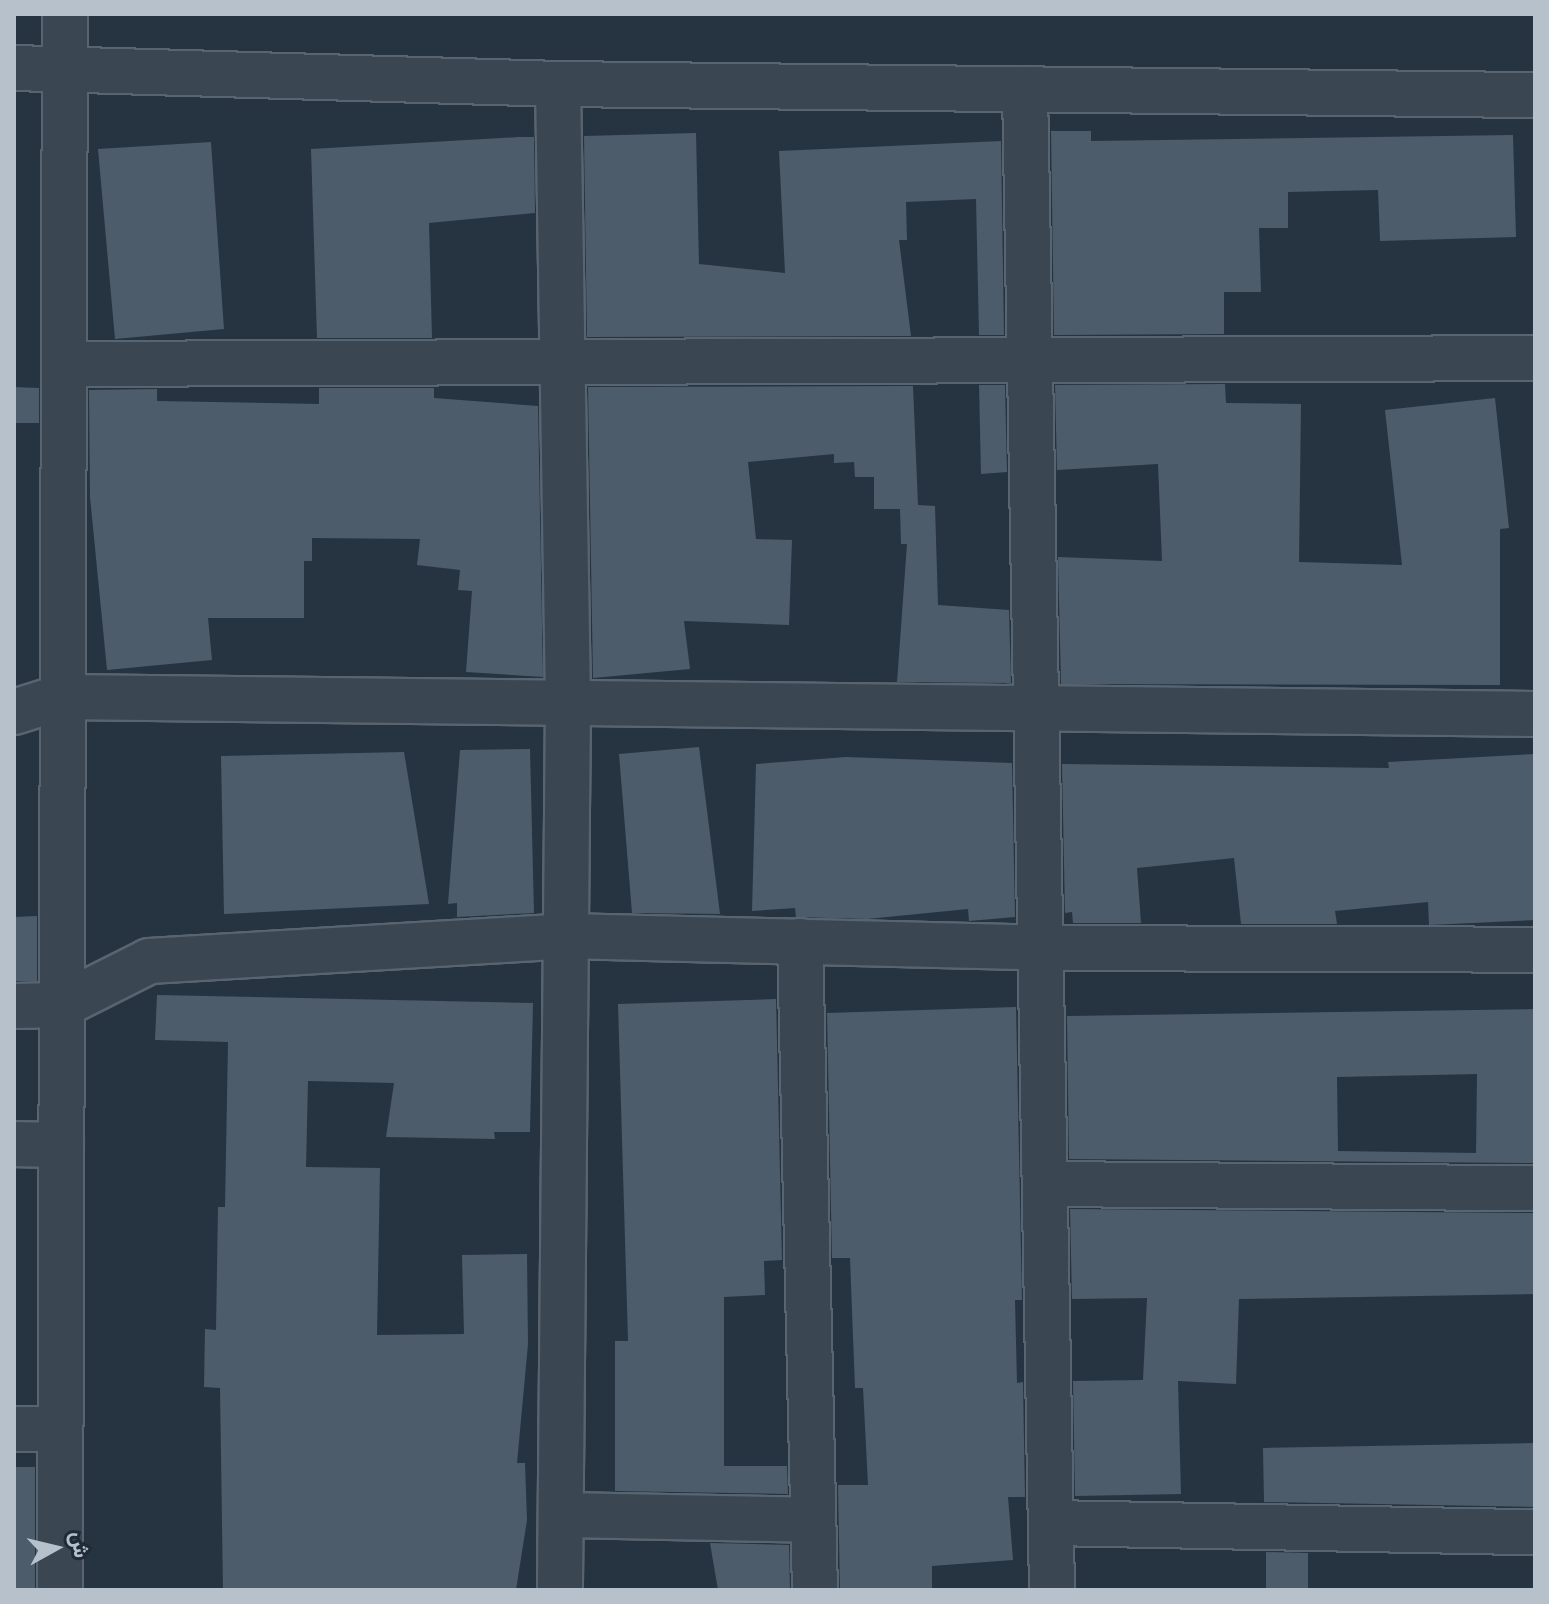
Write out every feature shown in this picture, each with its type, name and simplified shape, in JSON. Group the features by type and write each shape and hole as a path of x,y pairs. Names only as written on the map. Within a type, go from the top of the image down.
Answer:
{"street":[{"path":"60,1590 65,14"},
{"path":"14,68 558,84 1535,95"},
{"path":"558,84 568,703 560,1590"},
{"path":"1025,89 1052,1590"},
{"path":"65,364 563,358 1535,358"},
{"path":"14,712 62,697 1535,714"},
{"path":"14,1006 62,1005 149,961 566,936 1042,948 1535,950"},
{"path":"800,941 815,1590"},
{"path":"14,1144 61,1145"},
{"path":"1045,1184 1535,1188"},
{"path":"14,1429 60,1429"},
{"path":"561,1515 813,1520"},
{"path":"1051,1523 1535,1532"}],"building":[{"path":"1051,131 1091,131 1091,141 1513,135 1516,237 1380,241 1378,190 1288,192 1288,228 1259,228 1261,292 1224,292 1224,334 1054,335"},
{"path":"696,133 699,264 785,273 779,151 1001,141 1004,335 979,335 976,199 906,202 907,240 899,240 911,336 587,337 584,136"},
{"path":"534,137 535,213 429,223 432,338 317,338 311,149"},
{"path":"211,142 224,329 115,339 98,149"},
{"path":"1225,384 1226,403 1301,404 1299,562 1402,565 1385,410 1495,398 1509,528 1500,529 1500,685 1061,684 1058,557 1162,561 1158,464 1057,470 1055,385"},
{"path":"979,385 1005,385 1007,472 981,474"},
{"path":"913,386 918,505 935,506 938,605 1009,610 1011,683 897,682 907,544 901,544 900,509 874,509 874,477 855,477 854,462 834,463 834,454 748,462 756,539 792,540 789,625 684,621 690,669 593,678 588,387"},
{"path":"14,387 39,388 39,423 14,423"},
{"path":"319,388 434,388 434,398 538,406 543,677 466,672 472,591 458,590 460,570 417,565 420,539 312,538 312,561 304,561 304,618 208,618 212,660 107,670 90,497 89,390 157,389 157,401 319,404"},
{"path":"699,747 720,914 632,913 619,754"},
{"path":"530,749 534,913 457,917 457,903 448,904 460,750"},
{"path":"404,752 429,904 224,914 221,756"},
{"path":"1535,754 1535,920 1429,925 1428,902 1335,911 1337,924 1241,924 1234,858 1137,868 1141,923 1073,923 1072,912 1065,913 1062,764 1389,768 1388,762"},
{"path":"846,757 1012,763 1015,917 969,921 968,909 867,919 796,917 795,908 752,911 756,764"},
{"path":"37,916 37,981 14,981 14,917"},
{"path":"157,995 533,1003 530,1132 494,1132 495,1139 386,1137 394,1083 308,1081 306,1167 380,1168 377,1335 464,1334 462,1255 527,1254 528,1344 517,1463 525,1463 527,1520 516,1590 223,1590 220,1388 204,1387 205,1329 216,1330 218,1207 225,1207 228,1042 155,1040"},
{"path":"776,999 782,1260 764,1261 765,1295 724,1297 724,1466 787,1466 788,1494 615,1491 615,1341 628,1341 618,1004"},
{"path":"1016,1007 1022,1300 1015,1300 1017,1383 1023,1382 1025,1497 1008,1497 1013,1560 932,1566 932,1590 840,1590 838,1485 868,1485 863,1388 855,1388 850,1258 832,1258 827,1013"},
{"path":"1535,1009 1535,1163 1069,1159 1067,1016","holes":["1477,1074 1476,1153 1338,1151 1337,1077"]},
{"path":"1070,1209 1535,1213 1535,1294 1239,1299 1236,1384 1178,1381 1181,1494 1075,1496 1073,1381 1143,1380 1147,1298 1072,1299"},
{"path":"1535,1443 1535,1507 1264,1502 1263,1448"},
{"path":"14,1467 35,1467 35,1590 14,1590"},
{"path":"710,1543 789,1545 790,1590 718,1590"},
{"path":"1266,1552 1308,1553 1308,1590 1266,1590"}]}
